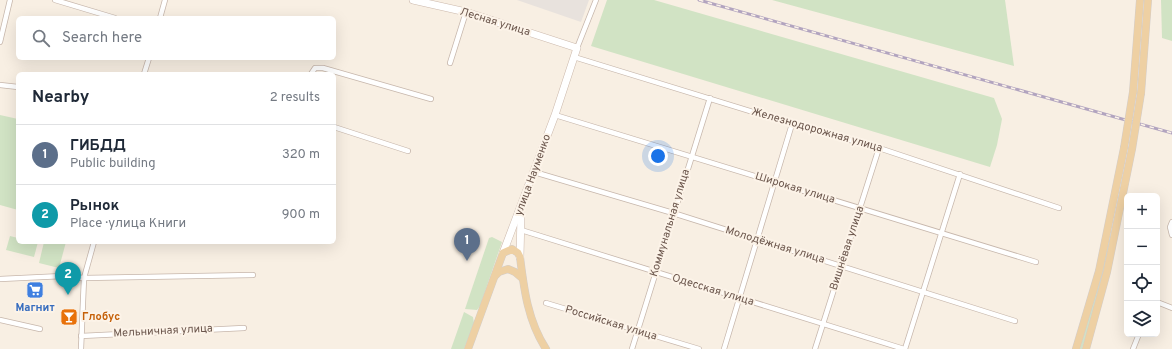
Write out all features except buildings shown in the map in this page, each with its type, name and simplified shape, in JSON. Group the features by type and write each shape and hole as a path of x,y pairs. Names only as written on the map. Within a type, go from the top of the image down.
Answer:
{"main road":[{"name":"Лесная улица","path":"413,0 466,12 577,48"},
{"path":"1076,349 1099,271 1124,148 1133,92 1140,0"},
{"path":"1086,349 1107,272 1132,149 1141,93 1148,0"},
{"name":"улица Науменко","path":"503,268 503,253 555,115 577,48"},
{"path":"521,208 520,257 522,278 530,317 546,349"},
{"path":"503,253 512,249 518,253 520,257"},
{"path":"468,349 495,277 503,268 516,264 520,257"},
{"path":"503,268 515,272 522,278"}],"street":[{"path":"0,42 10,0"},
{"path":"55,0 108,16"},
{"path":"161,16 166,0"},
{"name":"улица Науменко","path":"577,48 596,0"},
{"path":"450,63 466,12"},
{"name":"Железнодорожная улица","path":"574,57 792,124 879,148 1059,208"},
{"path":"145,72 148,60"},
{"path":"312,72 315,68 323,68 431,99"},
{"path":"0,85 16,87"},
{"name":"Коммунальная улица","path":"632,349 710,98"},
{"name":"Широкая улица","path":"555,115 1036,262"},
{"path":"724,349 792,124"},
{"path":"336,127 408,150"},
{"name":"Вишнёвая улица","path":"815,349 879,148"},
{"name":"Молодёжная улица","path":"534,172 756,239 1015,321"},
{"path":"905,349 960,174"},
{"path":"1172,222 1170,227 1172,235"},
{"name":"Одесская улица","path":"521,230 905,349"},
{"path":"81,349 84,278 93,244"},
{"path":"0,279 63,276 84,278 253,275"},
{"name":"Российская улица","path":"546,303 700,349"},
{"path":"1160,303 1172,308"},
{"path":"0,320 40,329"},
{"name":"Мельничная улица","path":"81,336 244,328"},
{"path":"1133,349 1138,337"}],"shaded area":[{"path":"517,0 589,0 581,22"}],"green space":[{"path":"607,0 654,0 994,98 1002,119 997,145 990,167 591,46"},
{"path":"772,0 1005,0 1014,66"},
{"path":"1161,0 1172,0 1172,41 1162,38"},
{"path":"0,115 16,119 16,209 0,205"},
{"path":"1125,165 1127,165 1099,294 1082,349 1080,349 1111,233"},
{"path":"10,236 16,238 16,244 37,244 34,257 6,250"},
{"path":"492,237 502,242 480,306 477,310 465,309 489,238"},
{"path":"44,244 65,244 59,268 39,263"},
{"path":"464,312 473,317 474,323 464,349 451,349"}],"railway":[{"path":"699,0 1172,133"}],"place":[{"name":"ГИБДД","path":"467,261"},
{"name":"Магнит","path":"35,290"},
{"name":"Рынок","path":"68,295"},
{"name":"Глобус","path":"69,317"}]}
